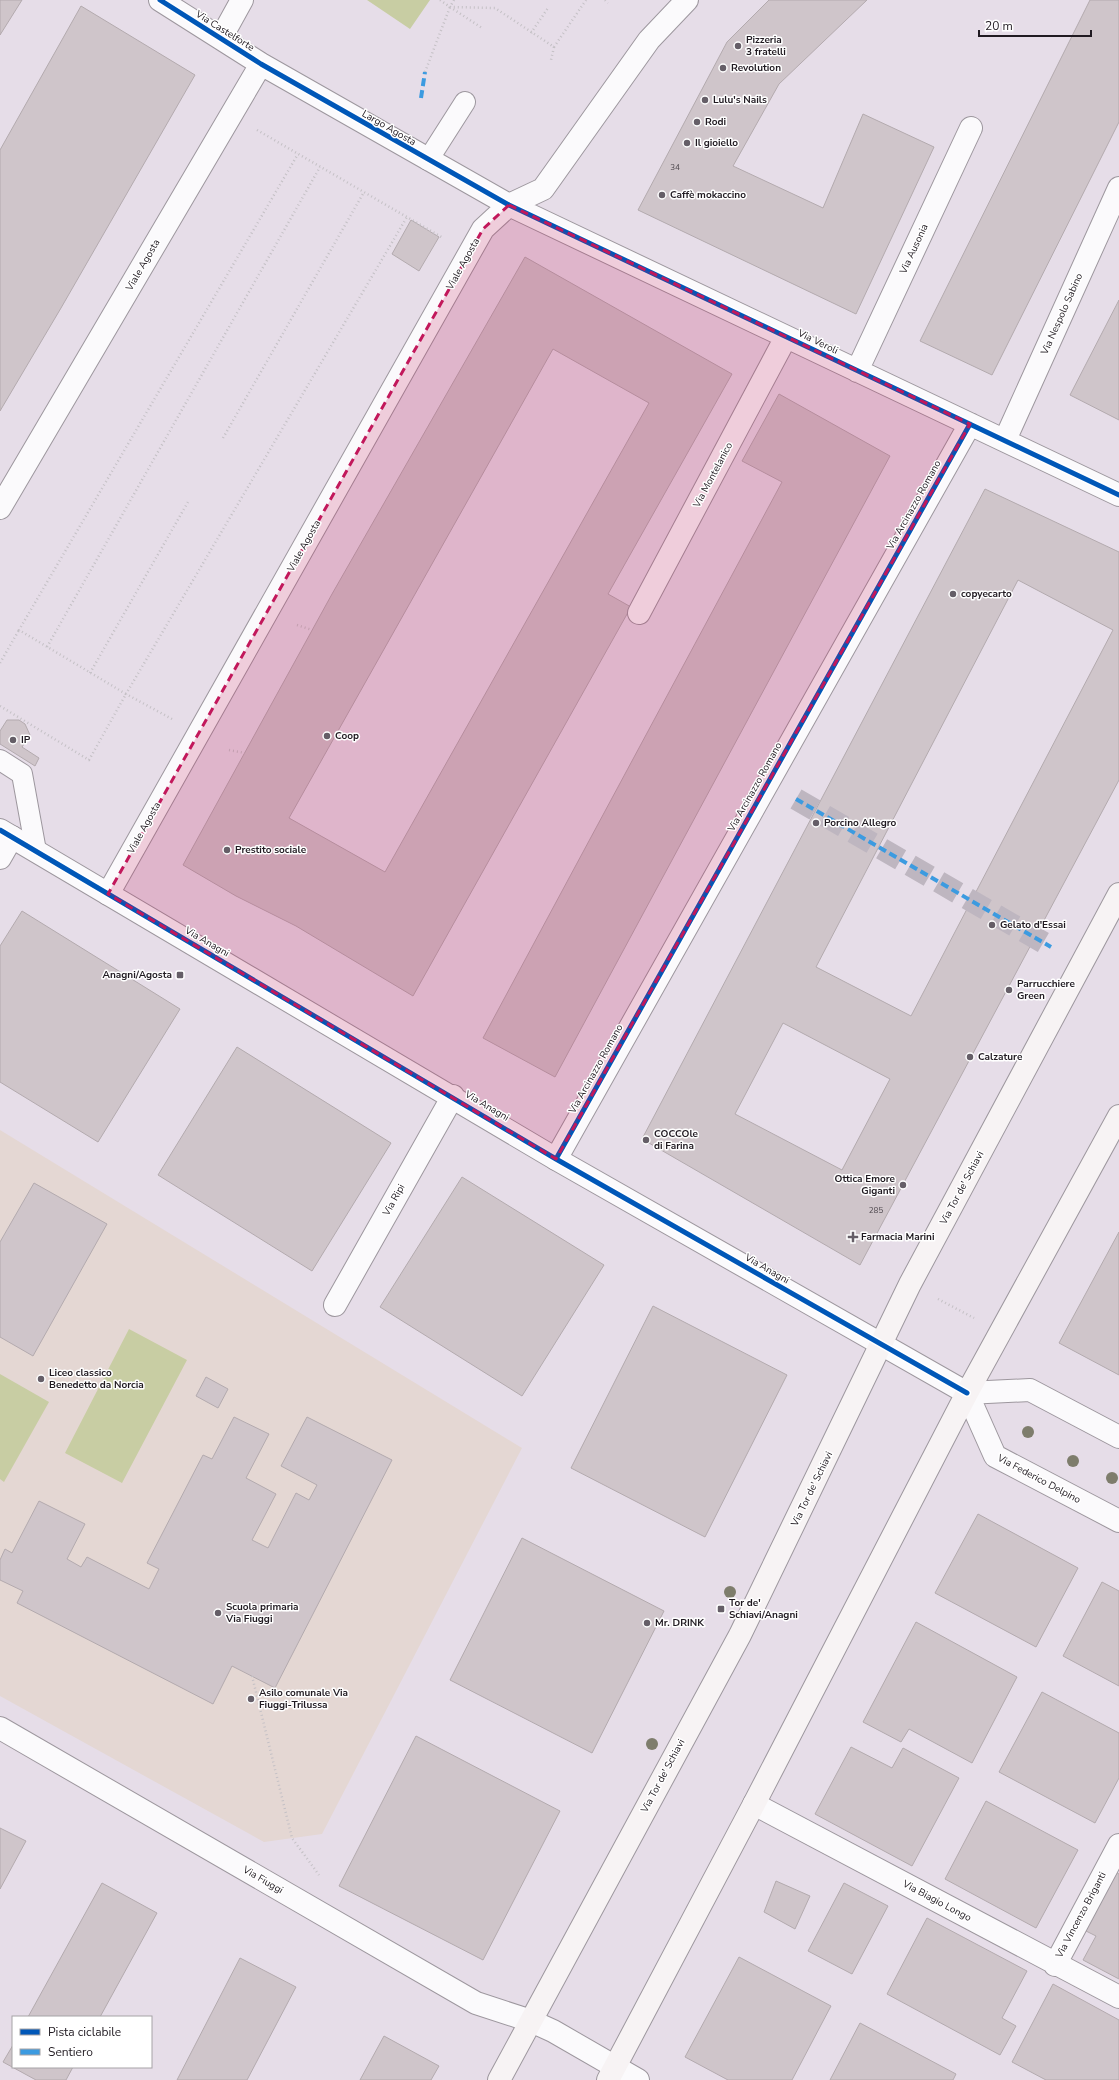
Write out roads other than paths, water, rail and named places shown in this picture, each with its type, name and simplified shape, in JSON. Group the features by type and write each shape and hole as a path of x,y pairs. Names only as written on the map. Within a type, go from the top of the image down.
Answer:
{"main road":[{"name":"Via Tor de' Schiavi","path":"499,2080 740,1635 882,1345 910,1284 1119,894"},
{"path":"612,2073 754,1804 967,1394 1119,1116"}],"street":[{"name":"Via Castelforte","path":"160,0 260,64"},
{"path":"221,38 242,0"},
{"path":"509,205 543,189 649,40 687,0"},
{"name":"Largo Agosta","path":"260,64 509,205"},
{"name":"Viale Agosta","path":"0,508 260,64"},
{"name":"Via Ausonia","path":"857,371 971,128"},
{"name":"Via Nespolo Sabino","path":"1004,440 1119,188"},
{"name":"Viale Agosta","path":"108,894 483,229 509,205"},
{"name":"Via Veroli","path":"509,205 1119,495"},
{"name":"Via Montelanico","path":"639,614 786,337"},
{"name":"Via Arcinazzo Romano","path":"556,1159 970,424"},
{"path":"0,858 6,834"},
{"name":"Via Anagni","path":"6,834 453,1096 556,1159 967,1394"},
{"name":"Via Ripi","path":"335,1305 453,1096"},
{"path":"967,1394 1030,1390 1119,1437"},
{"name":"Via Federico Delpino","path":"967,1394 995,1456 1119,1521"},
{"name":"Via Fiuggi","path":"0,1728 476,2003 531,2021 612,2073 638,2080"},
{"name":"Via Biagio Longo","path":"754,1804 1055,1965 1119,1997"},
{"name":"Via Vincenzo Briganti","path":"1055,1965 1119,1845"}],"lane":[{"path":"428,160 465,102"},
{"path":"0,760 22,774 36,851"}],"tunnel":[{"path":"796,799 1051,947"}],"place":[{"name":"Pizzeria 3 fratelli","path":"738,46"},
{"name":"Revolution","path":"723,68"},
{"name":"Lulu's Nails","path":"705,100"},
{"name":"Rodi","path":"697,122"},
{"name":"Il gioiello","path":"687,143"},
{"name":"Caffè mokaccino","path":"662,195"},
{"name":"copyecarto","path":"953,594"},
{"name":"Coop","path":"327,736"},
{"name":"IP","path":"13,740"},
{"name":"Porcino Allegro","path":"816,823"},
{"name":"Prestito sociale","path":"227,850"},
{"name":"Gelato d'Essai","path":"992,925"},
{"name":"Anagni/Agosta","path":"180,975"},
{"name":"Parrucchiere Green","path":"1009,990"},
{"name":"Calzature","path":"970,1057"},
{"name":"COCCOle di Farina","path":"646,1140"},
{"name":"Ottica Emore Giganti","path":"903,1185"},
{"name":"Farmacia Marini","path":"853,1237"},
{"name":"Liceo classico Benedetto da Norcia","path":"41,1379"},
{"name":"Tor de' Schiavi/Anagni","path":"721,1609"},
{"name":"Scuola primaria Via Fiuggi","path":"218,1613"},
{"name":"Mr. DRINK","path":"647,1623"},
{"name":"Asilo comunale Via Fiuggi-Trilussa","path":"251,1699"}]}
